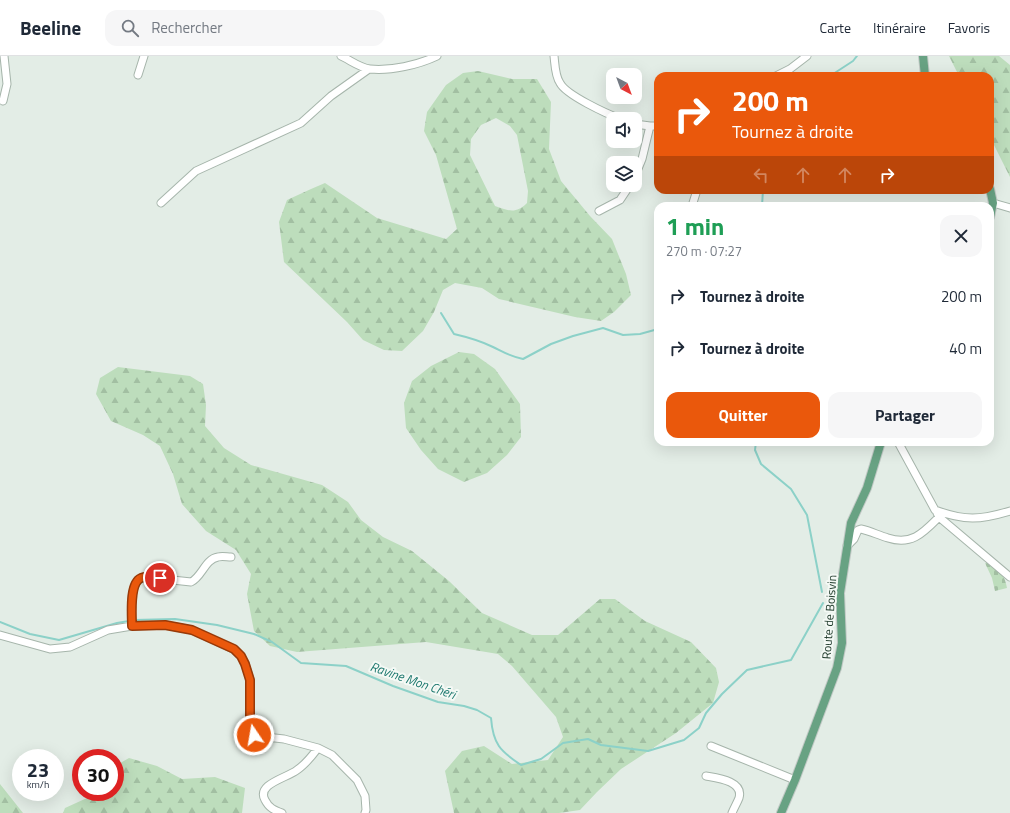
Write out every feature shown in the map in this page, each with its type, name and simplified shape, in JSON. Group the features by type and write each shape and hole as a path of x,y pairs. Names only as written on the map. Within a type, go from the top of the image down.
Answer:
{"main road":[{"path":"923,56 925,72"},
{"name":"Route de Boisvin","path":"781,813 837,668 842,643 840,593 851,523 867,488 880,446"}],"street":[{"path":"3,101 7,84 4,56"},
{"path":"138,75 144,56"},
{"path":"341,56 369,69 384,69 413,65 437,56"},
{"path":"554,56 558,79 561,85 588,104 606,112"},
{"path":"784,72 807,56"},
{"path":"161,203 196,171 300,123 331,96 369,69"},
{"path":"642,125 654,126"},
{"path":"642,159 650,126"},
{"path":"599,211 620,200 625,192"},
{"path":"994,203 1010,208"},
{"path":"900,446 939,517 1010,577"},
{"path":"935,510 959,518 978,519 1010,511"},
{"path":"847,546 854,539 858,530 861,528 896,540 913,538 920,535 939,517"},
{"path":"132,626 132,593 138,579 145,577 191,582 195,580 214,558 232,557"},
{"path":"0,635 50,649 70,647 108,630 132,626 165,625 192,630 234,649 241,656 250,680 250,731 257,736 284,739 318,748 332,755 357,780 365,796 365,813"},
{"path":"711,746 795,780"},
{"path":"282,813 272,809 266,802 263,796 264,790 268,786 297,771 318,748"},
{"path":"706,776 729,781 734,784 739,797 732,813"}],"green space":[{"path":"949,56 999,56 1010,65 1010,177 994,145 994,72 957,72"},
{"path":"478,71 512,79 537,79 551,102 549,149 561,181 590,216 612,239 626,274 631,295 614,312 601,321 575,317 499,299 482,288 455,283 443,290 434,312 423,331 402,351 384,350 363,340 347,322 284,262 279,222 287,200 325,183 377,218 446,239 457,229 436,155 424,131 427,112 446,85 463,73","holes":["496,118 510,126 517,135 528,191 527,203 516,210 504,209 495,206 470,155 471,139 481,125"]},
{"path":"459,352 474,354 495,369 520,404 521,437 507,455 487,473 464,482 438,469 421,450 406,428 404,403 412,381 431,366"},
{"path":"118,367 190,376 203,384 206,405 205,426 224,448 251,465 322,485 348,502 361,520 383,537 412,551 449,581 482,613 532,635 558,635 600,599 615,599 645,621 691,642 716,668 719,682 713,703 676,733 621,769 580,810 559,813 454,813 445,771 462,751 484,746 512,764 548,760 563,737 556,717 512,666 498,654 426,642 297,652 270,646 254,631 247,594 251,574 236,550 206,531 182,504 173,474 160,446 143,435 111,421 96,394 100,378"},
{"path":"985,563 994,564 1004,577 1007,588 995,591 992,578"},
{"path":"129,758 157,766 182,779 215,777 245,788 242,813 63,813 65,808 80,801 124,801 124,761"},
{"path":"0,784 23,813 0,813"}],"waterway":[{"name":"Ravine Mon Chéri","path":"836,72 853,61 857,56"},
{"name":"Ravine Mon Chéri","path":"762,202 763,194"},
{"path":"441,313 454,334 479,341 523,359 551,344 603,328 623,335 640,334 654,330"},
{"name":"Ravine Mon Chéri","path":"756,446 755,450 761,464 791,489 807,515 822,592"},
{"name":"Ravine Mon Chéri","path":"134,620 175,619 217,625 254,634 272,642 301,663 346,666 393,686 438,702 464,706 477,710 491,718 492,727 499,746 521,765 541,759 563,743 588,739 601,745 648,751 684,740 699,728 706,713 722,694 747,670 791,660 823,603"},
{"name":"Ravine Mon Chéri","path":"0,622 30,634 59,640 117,623 129,621"}],"route":[{"path":"160,578 142,577 138,579 135,584 132,593 132,626 165,625 192,630 234,649 241,656 250,680 250,731 254,735"}]}
